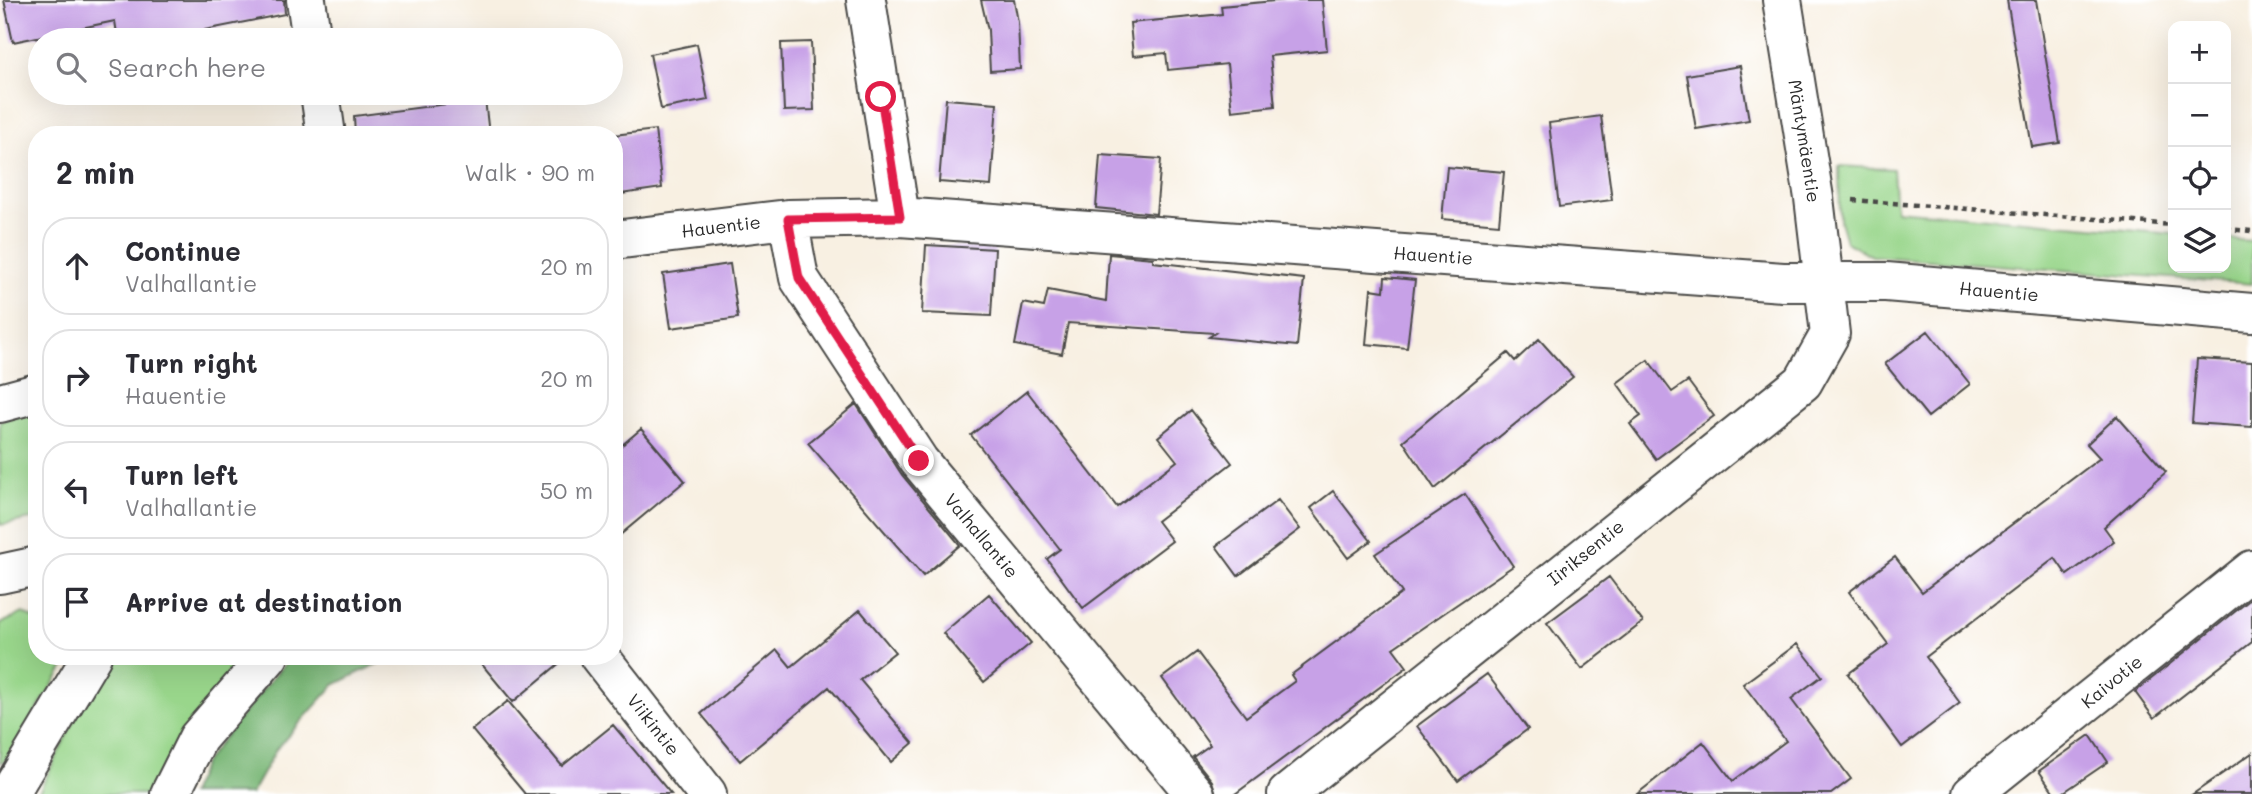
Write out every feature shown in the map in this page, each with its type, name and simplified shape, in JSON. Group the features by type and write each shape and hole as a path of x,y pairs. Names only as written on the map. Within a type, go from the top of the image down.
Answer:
{"street":[{"path":"306,0 310,28"},
{"path":"866,0 900,217"},
{"name":"Mäntymäentie","path":"1782,0 1825,282"},
{"path":"322,105 325,126"},
{"name":"Hauentie","path":"623,239 788,219 900,217 1770,281 1886,282 2252,313"},
{"name":"Valhallantie","path":"788,219 799,278 919,461 1195,794"},
{"name":"Iiriksentie","path":"1287,794 1802,382 1830,334 1825,282"},
{"path":"0,402 28,395"},
{"path":"0,573 28,568"},
{"name":"Kaivotie","path":"1972,794 2252,570"},
{"path":"9,794 87,665"},
{"path":"170,794 198,738 261,665"},
{"name":"Viikintie","path":"606,665 707,794"}],"path":[{"path":"1814,198 2168,225"},
{"path":"2231,229 2252,231"}],"green space":[{"path":"1839,166 1893,169 1896,210 2168,234 2168,273 2231,273 2231,239 2252,241 2252,284 1872,256 1846,242 1840,221"},
{"path":"28,412 28,520 0,525 0,421"},
{"path":"23,613 28,616 28,665 65,665 5,761 0,763 0,624"},
{"path":"102,665 242,665 195,720 149,794 38,794"},
{"path":"284,665 375,665 334,685 277,748 251,794 190,794 205,761"}],"building":[{"path":"4,0 284,0 285,14 214,28 116,28 115,21 81,28 28,28 28,39 13,42"},
{"path":"981,0 1014,0 1020,69 990,71 988,30"},
{"path":"1285,0 1322,0 1327,50 1270,56 1275,106 1232,111 1227,64 1168,70 1166,53 1133,56 1130,23 1222,14 1221,6"},
{"path":"2007,0 2036,0 2060,143 2032,147"},
{"path":"811,42 814,110 784,111 781,43"},
{"path":"697,44 708,100 661,109 650,54"},
{"path":"1740,66 1749,120 1696,129 1687,75"},
{"path":"946,99 997,103 991,186 939,182"},
{"path":"439,105 486,105 488,126 355,126 354,116"},
{"path":"1601,116 1612,200 1559,207 1549,123"},
{"path":"655,130 662,188 623,194 623,134"},
{"path":"1100,155 1161,159 1156,214 1096,208"},
{"path":"1447,167 1504,172 1499,224 1442,219"},
{"path":"926,245 995,249 991,316 922,313"},
{"path":"1109,254 1153,258 1153,262 1304,279 1297,346 1209,337 1215,333 1068,323 1062,354 1015,345 1023,303 1044,307 1048,290 1106,301"},
{"path":"730,264 738,318 671,328 663,274"},
{"path":"1385,277 1415,280 1407,348 1366,344 1371,289 1384,291"},
{"path":"1928,331 1970,384 1928,417 1885,364"},
{"path":"1539,339 1573,377 1435,489 1403,441 1508,353 1515,361"},
{"path":"2197,359 2252,362 2252,427 2192,423"},
{"path":"1648,360 1672,392 1688,381 1714,416 1656,459 1630,424 1641,416 1617,383"},
{"path":"1027,391 1117,507 1177,461 1158,437 1191,410 1232,463 1157,521 1172,541 1083,608 1047,559 1060,549 971,435"},
{"path":"856,404 902,475 960,545 923,576 808,443"},
{"path":"2117,416 2166,472 2104,527 2114,541 2067,575 2055,558 1926,657 1960,703 1902,747 1848,674 1888,644 1849,592 1895,557 1922,592 2100,458 2087,444"},
{"path":"641,429 685,481 623,533 623,444"},
{"path":"1333,491 1371,541 1348,558 1311,508"},
{"path":"1465,494 1513,566 1393,648 1407,667 1235,794 1216,794 1212,781 1193,757 1210,745 1162,678 1197,652 1246,717 1295,681 1291,675 1402,593 1375,554"},
{"path":"1278,500 1300,529 1238,576 1216,546"},
{"path":"1609,577 1643,622 1582,669 1547,623"},
{"path":"989,594 1031,643 984,682 943,633"},
{"path":"2252,598 2252,642 2154,718 2135,692"},
{"path":"860,610 895,652 860,680 913,743 891,762 829,687 740,761 701,714 777,650 791,667"},
{"path":"1797,644 1822,676 1791,699 1851,779 1831,794 1637,794 1703,742 1733,781 1786,741 1743,684"},
{"path":"482,665 557,665 513,702"},
{"path":"1487,674 1528,729 1458,781 1417,726"},
{"path":"508,701 562,766 613,725 671,794 525,794 472,730"},
{"path":"2090,735 2108,762 2061,794 2055,794 2039,771"},
{"path":"2252,753 2252,794 2193,794"}],"route":[{"path":"881,97 900,217 788,219 799,278 919,461"}]}
